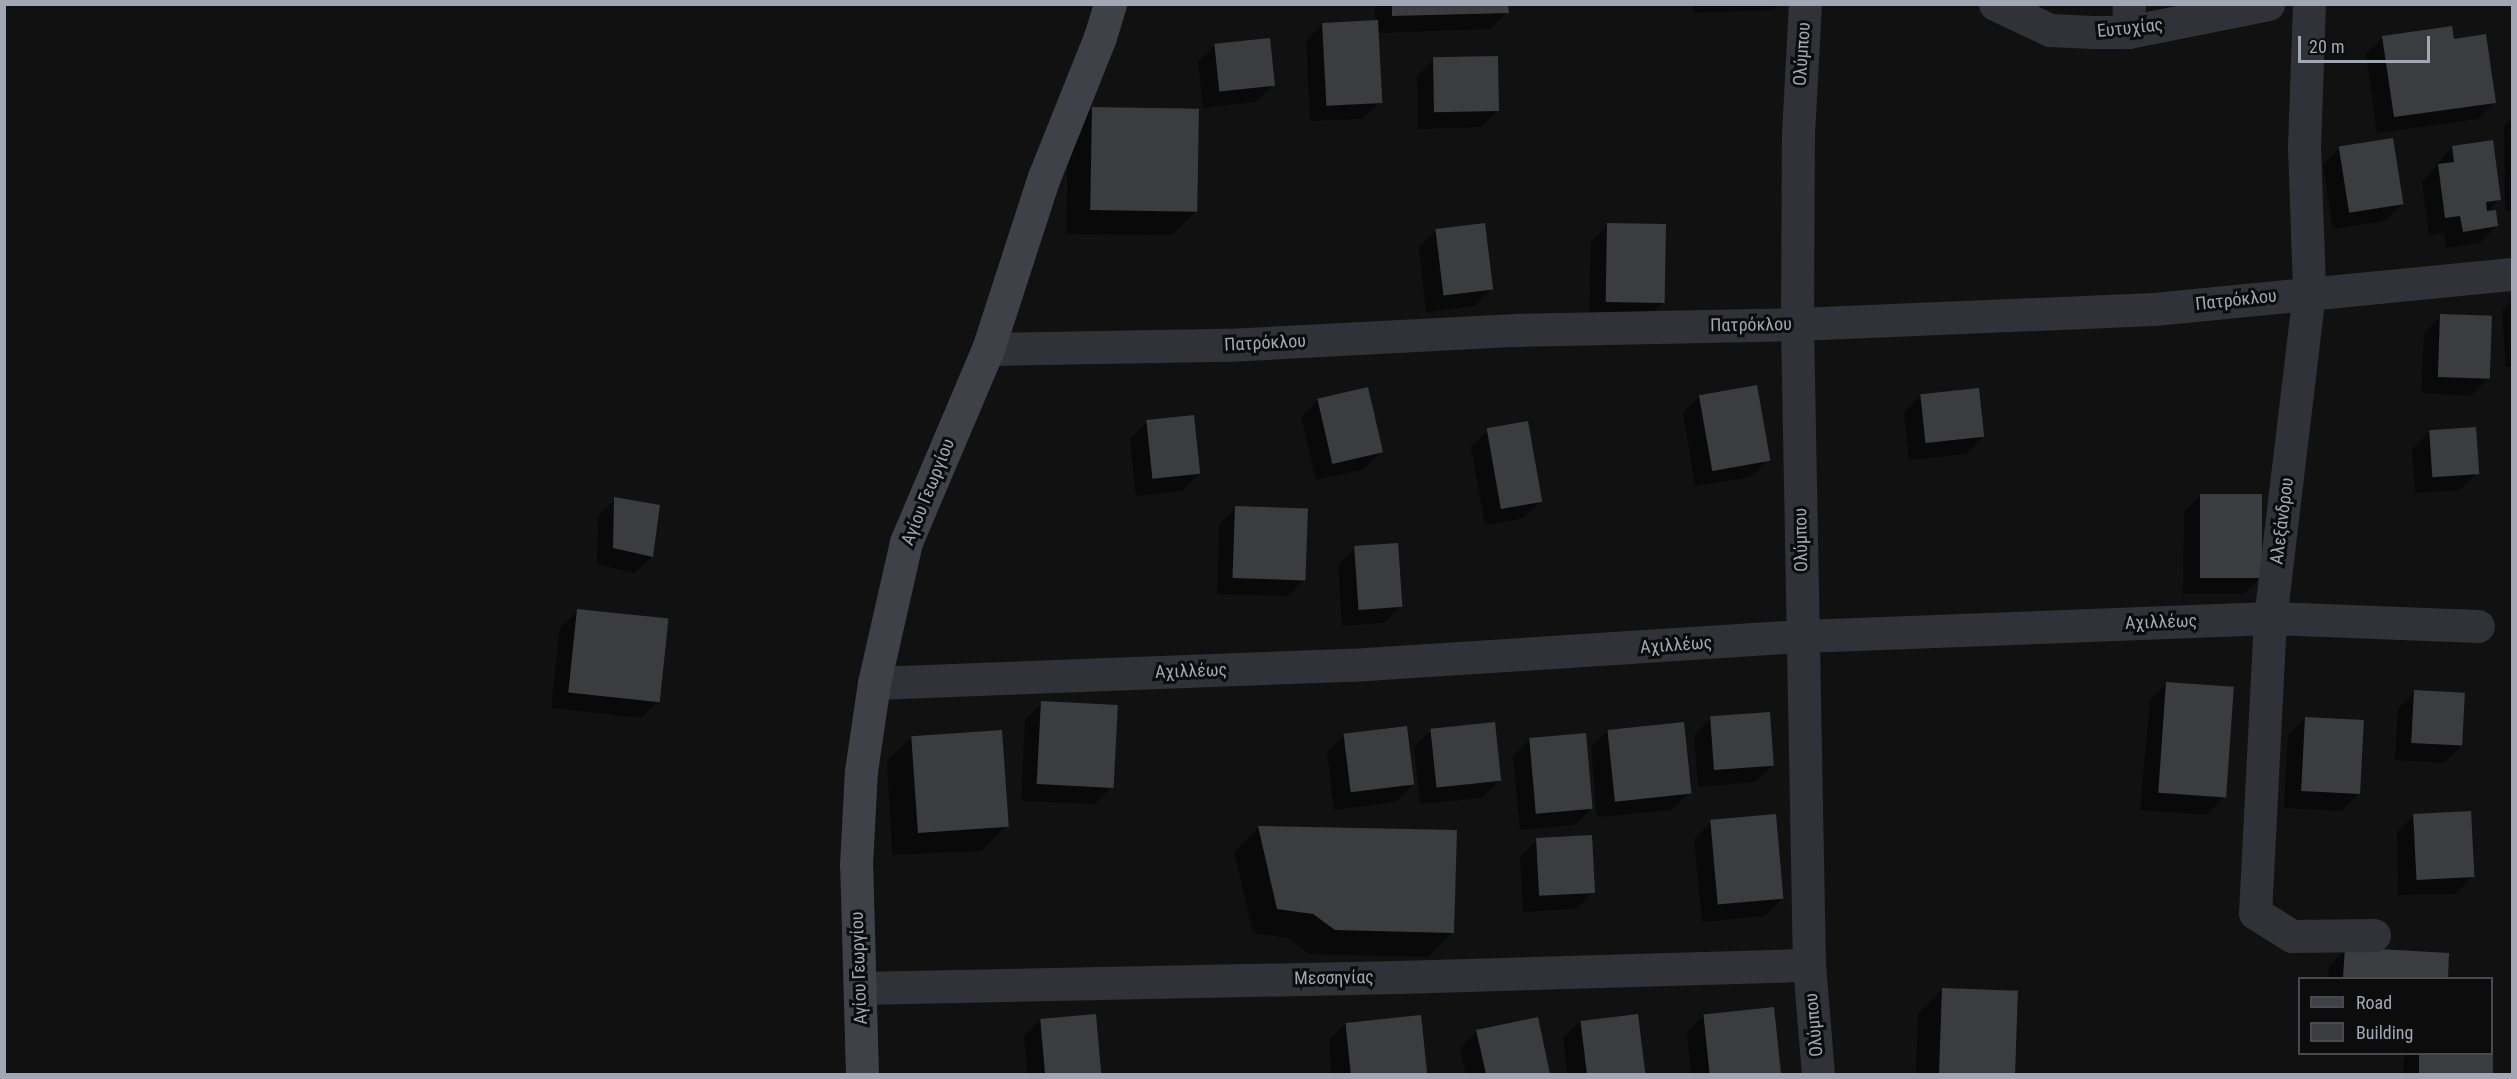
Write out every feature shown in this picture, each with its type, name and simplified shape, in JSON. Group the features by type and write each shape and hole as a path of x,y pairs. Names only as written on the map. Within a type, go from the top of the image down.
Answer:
{"street":[{"name":"Αγίου Γεωργίου","path":"862,1074 856,865 861,771 874,683 906,542 988,349 1044,177 1100,37 1110,4"},
{"name":"Ολύμπου","path":"1805,4 1797,132 1797,324 1809,965 1818,1074"},
{"name":"Ευτυχίας","path":"1995,4 2050,30 2128,18 2268,4"},
{"name":"Αλεξάνδρου","path":"2309,4 2304,146 2309,292 2270,618 2255,913 2292,936 2374,935"},
{"name":"Πατρόκλου","path":"988,349 1227,345 1516,330 1797,324 2154,309 2309,292 2512,274"},
{"name":"Αχιλλέως","path":"874,683 1351,665 1803,636 2270,618 2478,626"},
{"name":"Μεσσηνίας","path":"860,988 1386,978 1809,965"}],"building":[{"path":"1392,4 1508,4 1509,13 1392,16"},
{"path":"1378,20 1382,103 1326,106 1322,23"},
{"path":"2452,26 2454,39 2486,34 2496,103 2394,117 2382,36"},
{"path":"1270,38 1275,86 1219,92 1214,44"},
{"path":"1498,56 1499,111 1434,112 1433,57"},
{"path":"1092,107 1199,109 1197,212 1090,210"},
{"path":"2393,138 2403,204 2349,213 2339,147"},
{"path":"2493,140 2501,200 2486,202 2487,211 2496,210 2498,226 2463,232 2460,216 2445,218 2438,164 2454,162 2452,146"},
{"path":"1485,223 1493,290 1444,296 1435,229"},
{"path":"1607,223 1666,224 1665,303 1606,302"},
{"path":"2440,314 2492,316 2490,379 2438,377"},
{"path":"1757,385 1770,461 1712,471 1699,395"},
{"path":"1368,387 1383,452 1332,464 1317,399"},
{"path":"1979,388 1984,437 1925,443 1920,394"},
{"path":"1194,415 1200,474 1152,479 1146,420"},
{"path":"1528,421 1542,502 1501,509 1487,428"},
{"path":"2476,427 2479,474 2432,477 2429,430"},
{"path":"2200,494 2262,494 2262,578 2200,578"},
{"path":"614,497 660,505 653,557 613,548"},
{"path":"1235,506 1308,509 1305,581 1232,578"},
{"path":"1398,543 1402,607 1359,610 1354,546"},
{"path":"577,609 668,619 660,702 568,693"},
{"path":"2166,682 2234,687 2226,797 2158,793"},
{"path":"2414,690 2465,693 2462,746 2411,743"},
{"path":"1041,701 1118,705 1114,788 1037,784"},
{"path":"1770,712 1774,766 1714,770 1710,716"},
{"path":"2305,717 2364,720 2360,794 2301,791"},
{"path":"1495,722 1501,781 1437,787 1430,729"},
{"path":"1684,722 1692,794 1615,802 1607,730"},
{"path":"1407,726 1414,785 1351,792 1343,734"},
{"path":"1002,730 1009,827 918,833 911,736"},
{"path":"1586,733 1593,809 1536,814 1529,738"},
{"path":"2471,811 2474,877 2417,880 2413,814"},
{"path":"1776,814 1783,899 1718,904 1710,820"},
{"path":"1258,826 1457,830 1454,933 1335,930 1313,914 1277,909"},
{"path":"1592,835 1595,893 1539,896 1536,838"},
{"path":"2345,947 2449,953 2448,977 2343,977"},
{"path":"1942,988 2018,991 2015,1074 1939,1074"},
{"path":"1774,1007 1781,1074 1710,1074 1703,1014"},
{"path":"1096,1014 1101,1074 1045,1074 1040,1019"},
{"path":"1638,1014 1645,1074 1587,1074 1580,1021"},
{"path":"1421,1015 1427,1074 1351,1074 1345,1023"},
{"path":"1538,1017 1550,1074 1486,1074 1476,1030"},
{"path":"2419,1055 2493,1055 2493,1074 2419,1074"}]}
